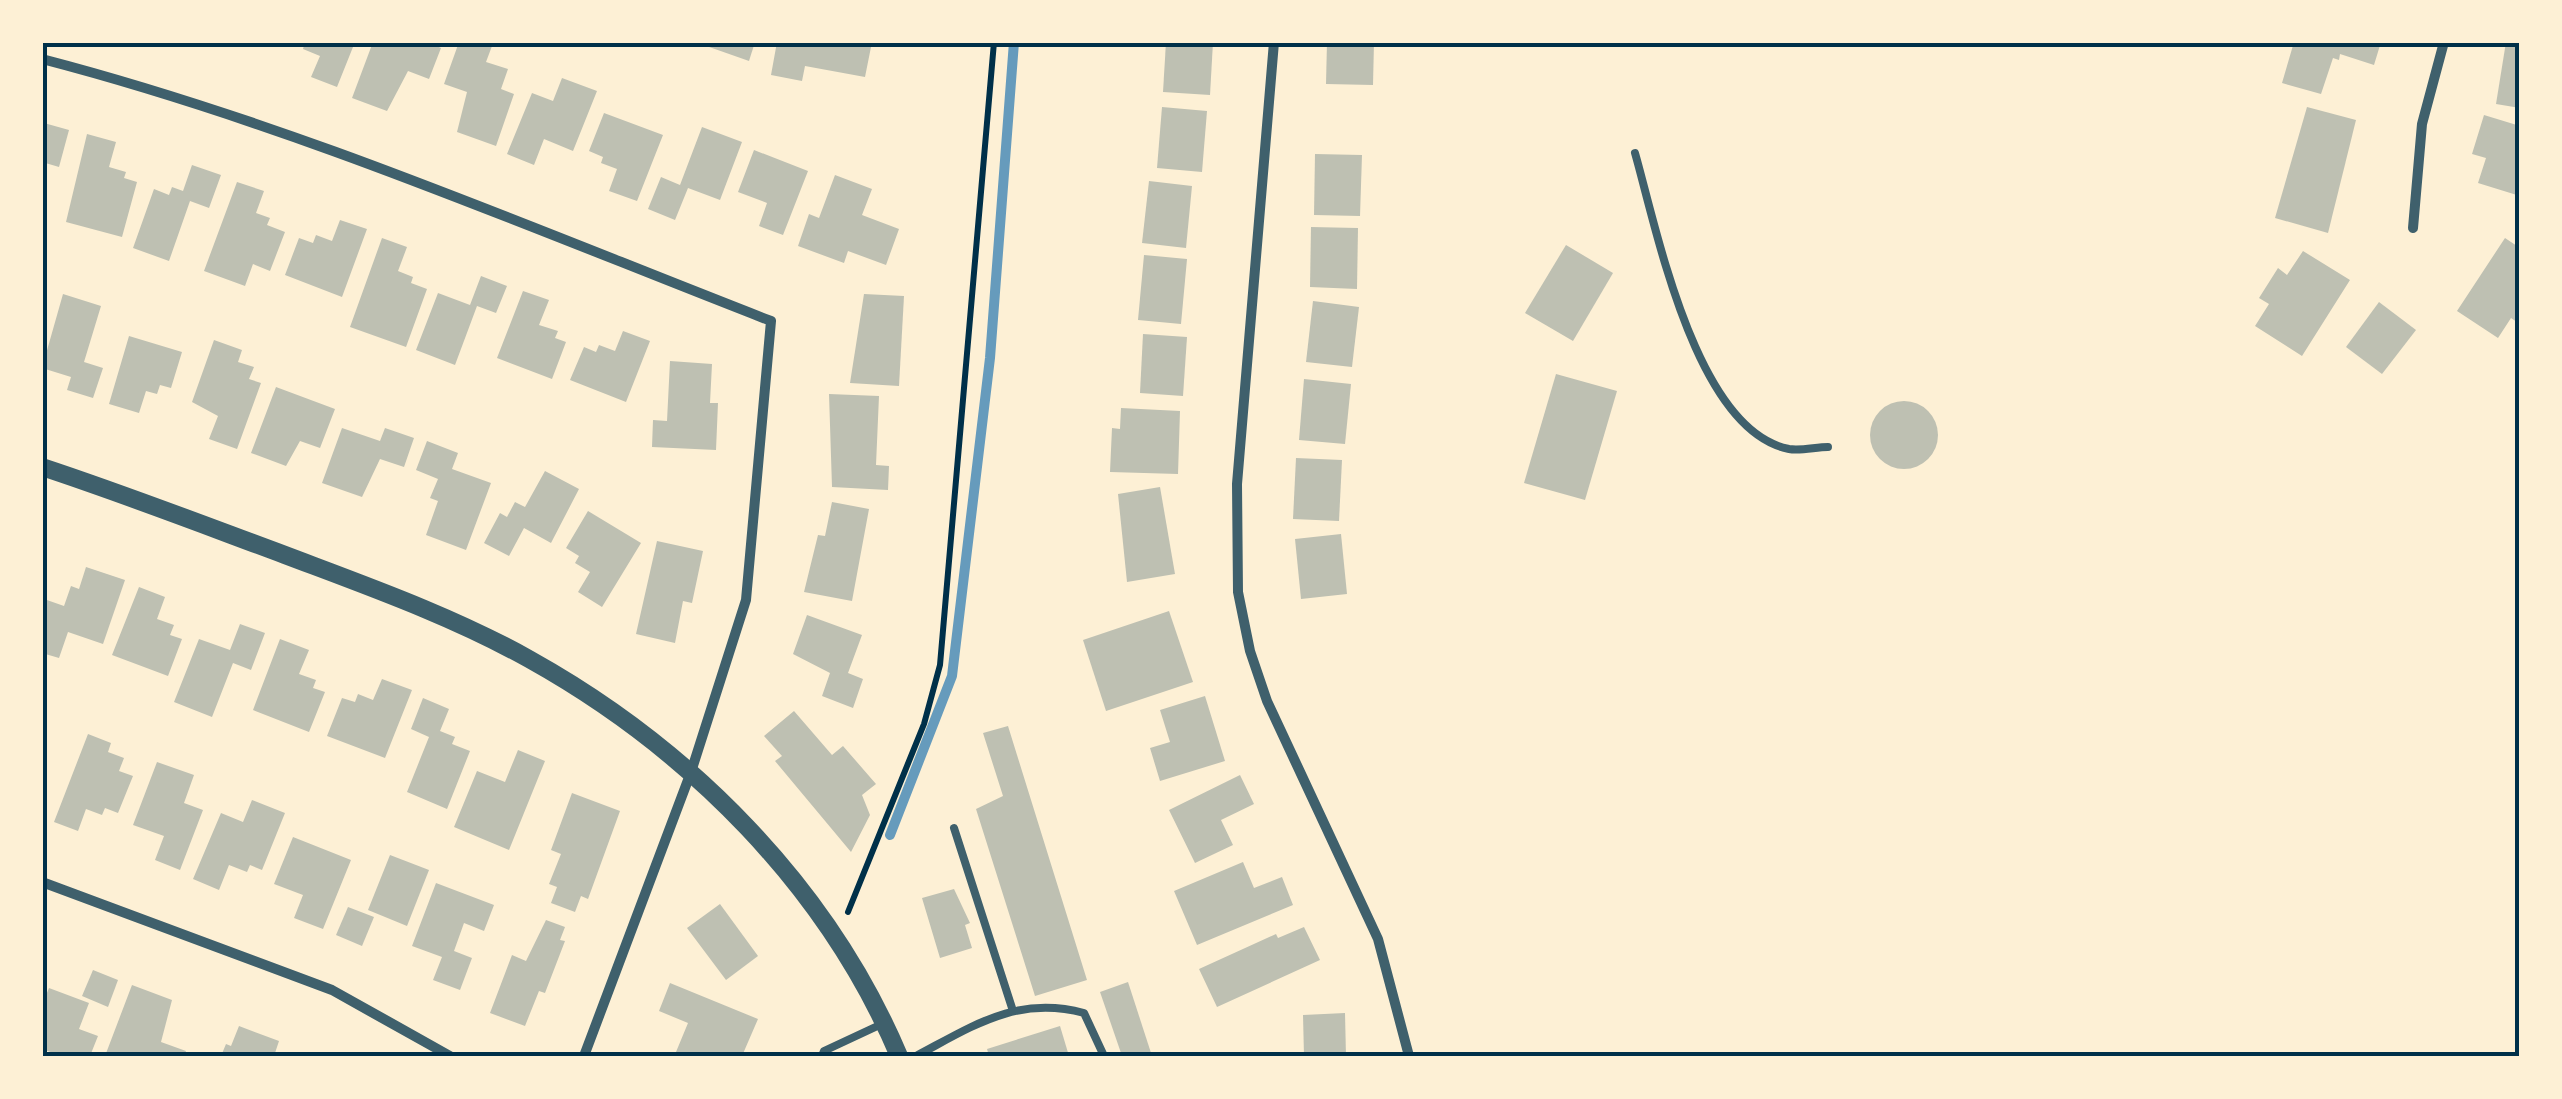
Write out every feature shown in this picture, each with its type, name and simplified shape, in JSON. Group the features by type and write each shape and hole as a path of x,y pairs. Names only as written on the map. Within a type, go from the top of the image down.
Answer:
{"street":[{"path":"1274,42 1237,484 1238,592 1266,702 1378,940 1393,982 1409,1056"},
{"path":"2413,228 2420,141 2444,42"},
{"path":"42,59 165,93 306,142 771,321 746,600 691,772 584,1056"},
{"path":"42,467 152,504 468,628 584,691 691,772 792,878 837,940 899,1056"},
{"path":"42,882 332,990 450,1056"}],"lane":[{"path":"1634,153 1696,356 1724,400 1750,427 1788,448 1828,447"},
{"path":"954,828 1013,1011"},
{"path":"916,1056 988,1018 1052,1004 1084,1013 1104,1056"},
{"path":"822,1056 824,1051 884,1023"}],"path":[{"path":"837,940 924,724 940,665 994,42"}],"building":[{"path":"305,42 355,42 337,87 311,77 320,56 303,49"},
{"path":"373,42 428,42 441,48 429,79 408,71 387,111 352,98"},
{"path":"459,42 492,46 486,62 508,69 501,89 514,94 496,146 457,132 467,92 444,84"},
{"path":"695,42 755,42 749,61"},
{"path":"777,42 872,42 865,77 805,66 802,81 771,75"},
{"path":"1166,42 1213,42 1210,95 1163,92"},
{"path":"1327,42 1374,42 1373,85 1326,84"},
{"path":"2294,42 2381,42 2374,65 2340,54 2339,60 2333,58 2321,94 2282,83"},
{"path":"2506,42 2520,42 2520,108 2496,104"},
{"path":"562,78 597,91 573,151 544,139 534,165 507,154 532,93 553,101"},
{"path":"1162,107 1207,111 1202,172 1157,168"},
{"path":"2307,107 2356,120 2328,233 2275,218"},
{"path":"604,113 663,135 637,201 609,191 617,169 601,163 603,157 589,151"},
{"path":"2484,115 2520,126 2520,196 2478,183 2486,158 2472,154"},
{"path":"44,123 69,130 59,167 42,162"},
{"path":"702,127 742,142 720,200 688,188 675,220 648,209 661,177 680,185"},
{"path":"87,134 116,142 109,167 126,172 124,178 137,182 122,237 66,222"},
{"path":"754,150 808,171 783,235 759,226 767,203 738,192"},
{"path":"1315,154 1362,155 1360,216 1314,215"},
{"path":"192,165 221,175 209,208 190,201 169,261 133,248 154,189 169,195 172,187 183,191"},
{"path":"835,175 872,189 862,215 899,229 886,265 848,251 844,263 798,246 809,214 819,218"},
{"path":"1149,181 1192,186 1186,248 1142,243"},
{"path":"237,182 264,191 256,213 270,218 267,225 285,232 270,271 253,264 245,286 204,271"},
{"path":"340,220 367,229 342,297 285,275 299,238 313,243 316,235 332,241"},
{"path":"1311,227 1358,228 1357,289 1310,287"},
{"path":"382,238 407,247 398,271 413,277 411,283 427,289 406,347 350,327"},
{"path":"2505,238 2520,248 2520,324 2511,318 2498,338 2457,311"},
{"path":"1566,245 1613,273 1573,341 1525,313"},
{"path":"2303,251 2350,280 2302,356 2255,326 2269,304 2259,298 2278,268 2287,275"},
{"path":"1144,255 1187,259 1181,324 1138,320"},
{"path":"481,276 507,286 496,313 477,306 455,365 416,350 438,293 470,305"},
{"path":"523,291 549,300 539,325 558,331 555,338 566,342 552,379 497,358"},
{"path":"63,294 101,306 84,362 103,368 93,398 67,390 71,377 42,368"},
{"path":"864,294 904,296 899,386 850,383"},
{"path":"1313,301 1359,307 1352,367 1306,362"},
{"path":"2379,302 2416,330 2382,374 2346,347"},
{"path":"623,331 650,341 626,402 570,380 584,347 596,352 599,345 615,351"},
{"path":"1143,334 1187,337 1183,396 1140,393"},
{"path":"129,336 182,352 171,388 160,385 157,394 146,391 139,413 109,404"},
{"path":"214,340 242,350 238,362 254,367 249,379 261,383 237,449 209,439 218,416 192,402"},
{"path":"670,361 712,364 710,403 718,403 716,450 652,447 653,420 667,421"},
{"path":"1556,374 1617,391 1585,500 1524,483"},
{"path":"1304,379 1351,384 1345,444 1299,440"},
{"path":"276,387 335,409 320,448 300,441 286,466 251,453"},
{"path":"829,394 879,396 876,465 889,466 888,490 832,487"},
{"path":"1904,401 1928,411 1938,435 1928,459 1904,469 1880,459 1870,435 1880,411"},
{"path":"1121,408 1180,411 1178,474 1110,472 1112,428 1120,429"},
{"path":"342,428 380,441 385,428 414,438 404,467 380,459 362,497 322,483"},
{"path":"427,441 458,453 452,469 491,483 466,550 426,535 438,501 430,498 438,479 416,470"},
{"path":"1296,458 1342,460 1339,521 1293,519"},
{"path":"545,471 579,489 551,543 524,528 509,556 484,543 500,513 507,517 515,502 525,507"},
{"path":"1160,487 1175,574 1127,582 1118,494"},
{"path":"832,502 869,509 852,601 804,592 818,535 825,536"},
{"path":"588,511 641,543 602,607 578,592 590,572 575,563 579,556 566,548"},
{"path":"1341,534 1347,594 1301,599 1295,539"},
{"path":"657,541 703,551 692,603 683,601 675,643 636,634"},
{"path":"86,567 125,580 103,644 68,632 59,658 42,653 44,599 64,606 71,586 79,589"},
{"path":"139,587 165,597 157,619 174,625 170,635 182,639 168,676 112,655"},
{"path":"1169,611 1193,682 1106,711 1083,640"},
{"path":"807,615 862,635 848,673 863,679 853,708 822,696 830,673 793,654"},
{"path":"240,624 265,633 251,670 233,663 212,717 174,702 199,639 230,650"},
{"path":"280,639 309,650 299,674 316,680 313,688 325,692 309,732 253,710"},
{"path":"382,679 412,690 385,758 327,736 342,698 355,702 358,694 373,700"},
{"path":"1205,696 1225,761 1160,781 1150,748 1170,742 1160,710"},
{"path":"423,698 449,709 440,731 455,737 452,744 470,751 447,809 407,792 429,737 411,729"},
{"path":"794,711 832,755 843,746 876,784 862,795 870,815 851,852 775,761 782,756 764,736"},
{"path":"1008,726 1087,980 1035,996 976,809 1003,796 983,733"},
{"path":"88,734 111,743 108,752 124,758 119,771 133,776 118,813 105,808 102,815 86,809 78,831 54,822"},
{"path":"518,750 545,761 509,850 454,827 477,771 505,782"},
{"path":"157,762 194,775 184,803 203,810 180,870 155,860 164,836 133,825"},
{"path":"1240,775 1254,804 1221,820 1233,845 1195,863 1169,810"},
{"path":"572,793 620,811 588,899 581,896 575,912 551,903 557,887 549,884 561,854 551,850"},
{"path":"252,800 285,813 262,870 250,865 247,872 229,865 219,890 193,879 221,813 243,822"},
{"path":"293,837 351,860 323,929 294,918 303,895 274,884"},
{"path":"390,855 429,870 407,926 368,910"},
{"path":"1243,862 1254,888 1282,877 1293,905 1197,945 1174,891"},
{"path":"436,883 494,905 484,931 464,923 454,951 472,958 460,990 433,980 442,957 412,946"},
{"path":"954,889 970,923 965,925 972,948 940,958 922,898"},
{"path":"720,904 758,956 726,980 687,928"},
{"path":"348,907 374,917 362,946 336,935"},
{"path":"546,920 565,927 560,940 565,941 545,993 539,991 525,1026 490,1013 512,955 526,961"},
{"path":"1304,927 1320,960 1217,1007 1199,969 1276,934 1278,938"},
{"path":"93,970 118,980 108,1007 82,996"},
{"path":"1128,982 1152,1056 1122,1056 1100,992"},
{"path":"670,983 758,1019 742,1056 687,1056 676,1052 688,1023 659,1011"},
{"path":"132,985 172,1000 161,1042 186,1051 184,1056 105,1056"},
{"path":"49,988 89,1003 79,1029 98,1036 90,1056 62,1056 42,1049 42,1005"},
{"path":"1345,1013 1346,1056 1304,1056 1303,1015"},
{"path":"239,1026 279,1041 274,1056 221,1056 226,1044 231,1046"},
{"path":"1060,1026 1069,1056 989,1056 987,1049"}],"waterway":[{"path":"890,835 952,676 990,358 1014,42"}]}
